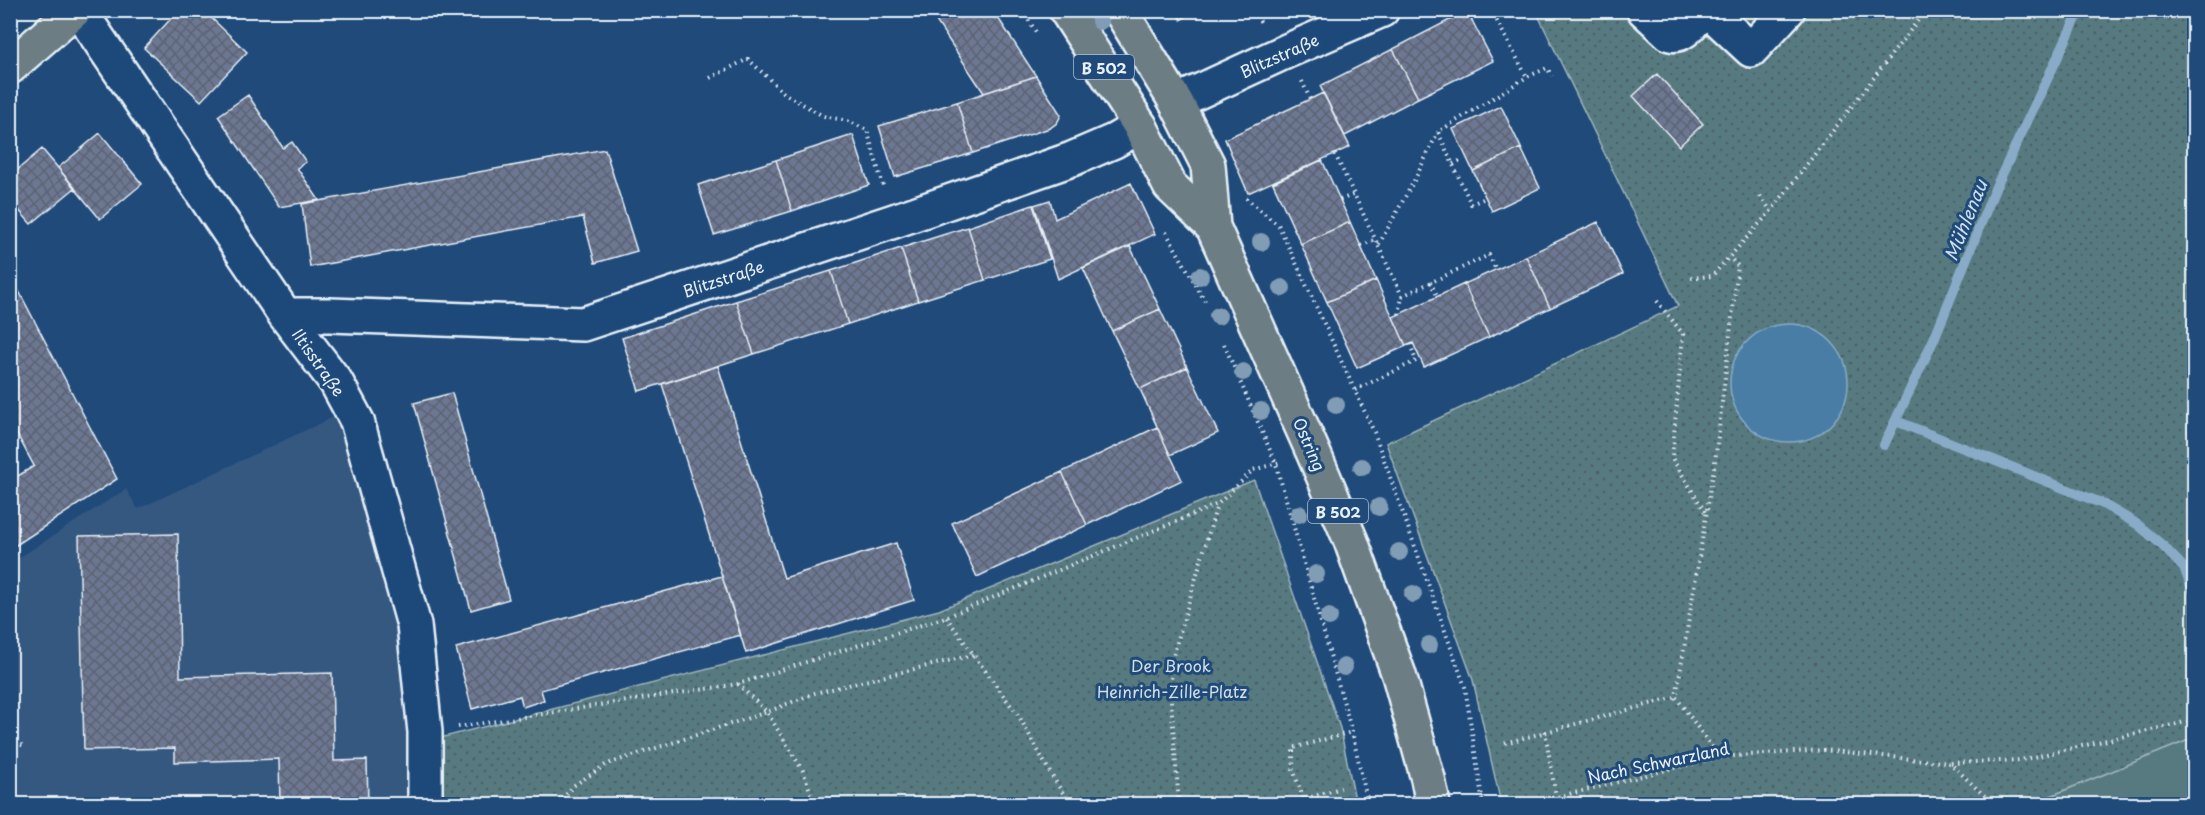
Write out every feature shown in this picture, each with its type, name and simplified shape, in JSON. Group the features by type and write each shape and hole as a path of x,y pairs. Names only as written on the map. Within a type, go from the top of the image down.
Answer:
{"main road":[{"path":"10,67 77,10"},
{"name":"Ostring","path":"1066,10 1140,126 1170,186 1214,227"},
{"name":"Ostring","path":"1120,10 1176,102 1208,165 1214,227 1313,452 1362,572 1399,675 1426,769 1433,804"}],"street":[{"name":"Iltisstraße","path":"77,10 294,326 336,382 357,421 414,625 425,732 425,804"},
{"name":"Blitzstraße","path":"1176,102 1382,10"},
{"path":"1644,10 1674,36 1680,34 1706,10 1751,50 1788,10"},
{"path":"1738,10 1764,36"},
{"name":"Blitzstraße","path":"294,326 330,315 583,324 894,221 1072,159 1114,141 1140,126"}],"path":[{"path":"1022,10 1041,40"},
{"path":"1491,10 1527,77"},
{"path":"1691,278 1712,276 1771,211 1926,10"},
{"path":"710,78 748,59 785,94 824,116 848,121 867,130 894,221"},
{"path":"1378,244 1415,179 1438,132 1527,77 1547,68 1552,76"},
{"path":"1438,132 1471,204 1483,199"},
{"path":"1335,154 1402,296 1399,315"},
{"path":"1452,164 1464,159"},
{"path":"1340,200 1355,194"},
{"path":"1760,196 1771,211"},
{"path":"1245,197 1279,226 1374,432 1465,687 1483,804"},
{"path":"1165,231 1206,301"},
{"path":"1361,246 1376,239"},
{"path":"1402,296 1489,255 1496,270"},
{"path":"1719,758 1677,697 1707,515 1738,266 1730,257"},
{"path":"1431,282 1438,297"},
{"path":"1657,302 1683,334 1672,458 1707,515"},
{"path":"1220,334 1276,464 1352,732 1368,804"},
{"path":"1355,390 1416,361 1410,344"},
{"path":"425,732 738,684 946,617 1218,504 1253,470"},
{"path":"1179,804 1170,688 1184,617 1218,504"},
{"path":"946,617 1020,718 1070,804"},
{"path":"559,804 573,786 607,764 767,712 815,693 973,655"},
{"path":"738,684 767,712 803,771 815,804"},
{"path":"1505,742 1677,697"},
{"name":"Nach Schwarzland","path":"1529,804 1719,758 1824,750 1950,764 2021,760 2194,720"},
{"path":"1545,731 1556,797"},
{"path":"1305,804 1293,769 1293,748 1352,732"},
{"path":"10,740 24,746"},
{"path":"1950,764 1993,804"},
{"path":"1295,804 1341,788"}],"shaded area":[{"path":"1789,324 1800,325 1822,334 1838,350 1847,372 1847,394 1838,416 1822,432 1800,441 1789,442 1778,441 1756,432 1740,416 1731,394 1730,383 1731,372 1740,350 1756,334 1778,325"},
{"path":"340,414 390,575 436,804 11,804 11,563 126,489 138,509"}],"green space":[{"path":"1536,11 2194,11 2194,738 2031,804 1501,804 1473,680 1386,443 1678,306"},
{"name":"Der Brook","path":"1254,480 1340,728 1356,804 436,804 436,739 939,610"},
{"path":"2194,738 2194,804 2031,804"}],"building":[{"path":"179,10 203,10 247,52 201,101 144,48"},
{"path":"938,10 993,10 1036,76 984,93 932,15"},
{"path":"1175,10 1195,10 1181,20"},
{"path":"1467,11 1493,61 1418,98 1393,49"},
{"path":"1393,49 1418,98 1345,136 1320,86"},
{"path":"1657,74 1703,124 1679,146 1633,96"},
{"path":"1036,76 1061,115 1057,123 1050,128 973,153 957,102"},
{"path":"1323,93 1350,147 1248,193 1225,139"},
{"path":"248,95 283,148 292,142 306,162 297,168 319,200 279,207 218,116"},
{"path":"957,102 973,153 895,177 879,126"},
{"path":"1501,106 1521,148 1473,171 1453,129"},
{"path":"100,133 142,184 100,219 58,168"},
{"path":"853,135 869,185 792,211 776,160"},
{"path":"1521,148 1540,188 1492,211 1473,171"},
{"path":"42,149 75,188 31,224 10,200 10,176"},
{"path":"605,149 637,251 595,263 583,217 310,267 302,204"},
{"path":"776,160 792,211 714,235 698,185"},
{"path":"1322,160 1350,222 1301,244 1273,183"},
{"path":"1131,183 1155,234 1058,279 1034,205 1050,200 1055,219"},
{"path":"1033,205 1050,259 985,280 968,227"},
{"path":"1350,222 1376,280 1327,302 1301,244"},
{"path":"1598,222 1623,274 1550,308 1526,256"},
{"path":"968,227 985,280 918,301 901,248"},
{"path":"1130,246 1160,309 1112,331 1083,268"},
{"path":"901,248 918,301 848,324 831,271"},
{"path":"1526,256 1550,308 1489,337 1464,284"},
{"path":"831,271 848,324 754,354 736,301"},
{"path":"10,274 117,479 10,549 10,481 34,466 10,421"},
{"path":"1376,280 1406,346 1357,368 1327,302"},
{"path":"1464,284 1489,337 1424,367 1413,343 1406,346 1393,317"},
{"path":"736,301 754,354 639,391 622,338"},
{"path":"1160,309 1187,367 1140,389 1112,331"},
{"path":"718,366 784,578 896,543 914,600 746,653 662,384"},
{"path":"1187,367 1218,433 1170,455 1140,389"},
{"path":"452,393 509,599 471,610 414,403"},
{"path":"1157,427 1182,480 1087,525 1062,472"},
{"path":"1062,472 1087,525 977,577 952,523"},
{"path":"178,534 180,677 332,673 334,761 367,760 368,804 280,804 279,759 175,762 175,748 84,750 79,536"},
{"path":"722,576 741,635 541,690 544,700 523,707 520,696 472,709 456,648"}],"waterway":[{"name":"Mühlenau","path":"1884,445 1934,339 1994,191 2080,10"},
{"path":"1896,421 2101,503 2137,524 2162,545 2184,568 2194,593"}],"park label":[{"name":"Heinrich-Zille-Platz","path":"1172,691"}]}
